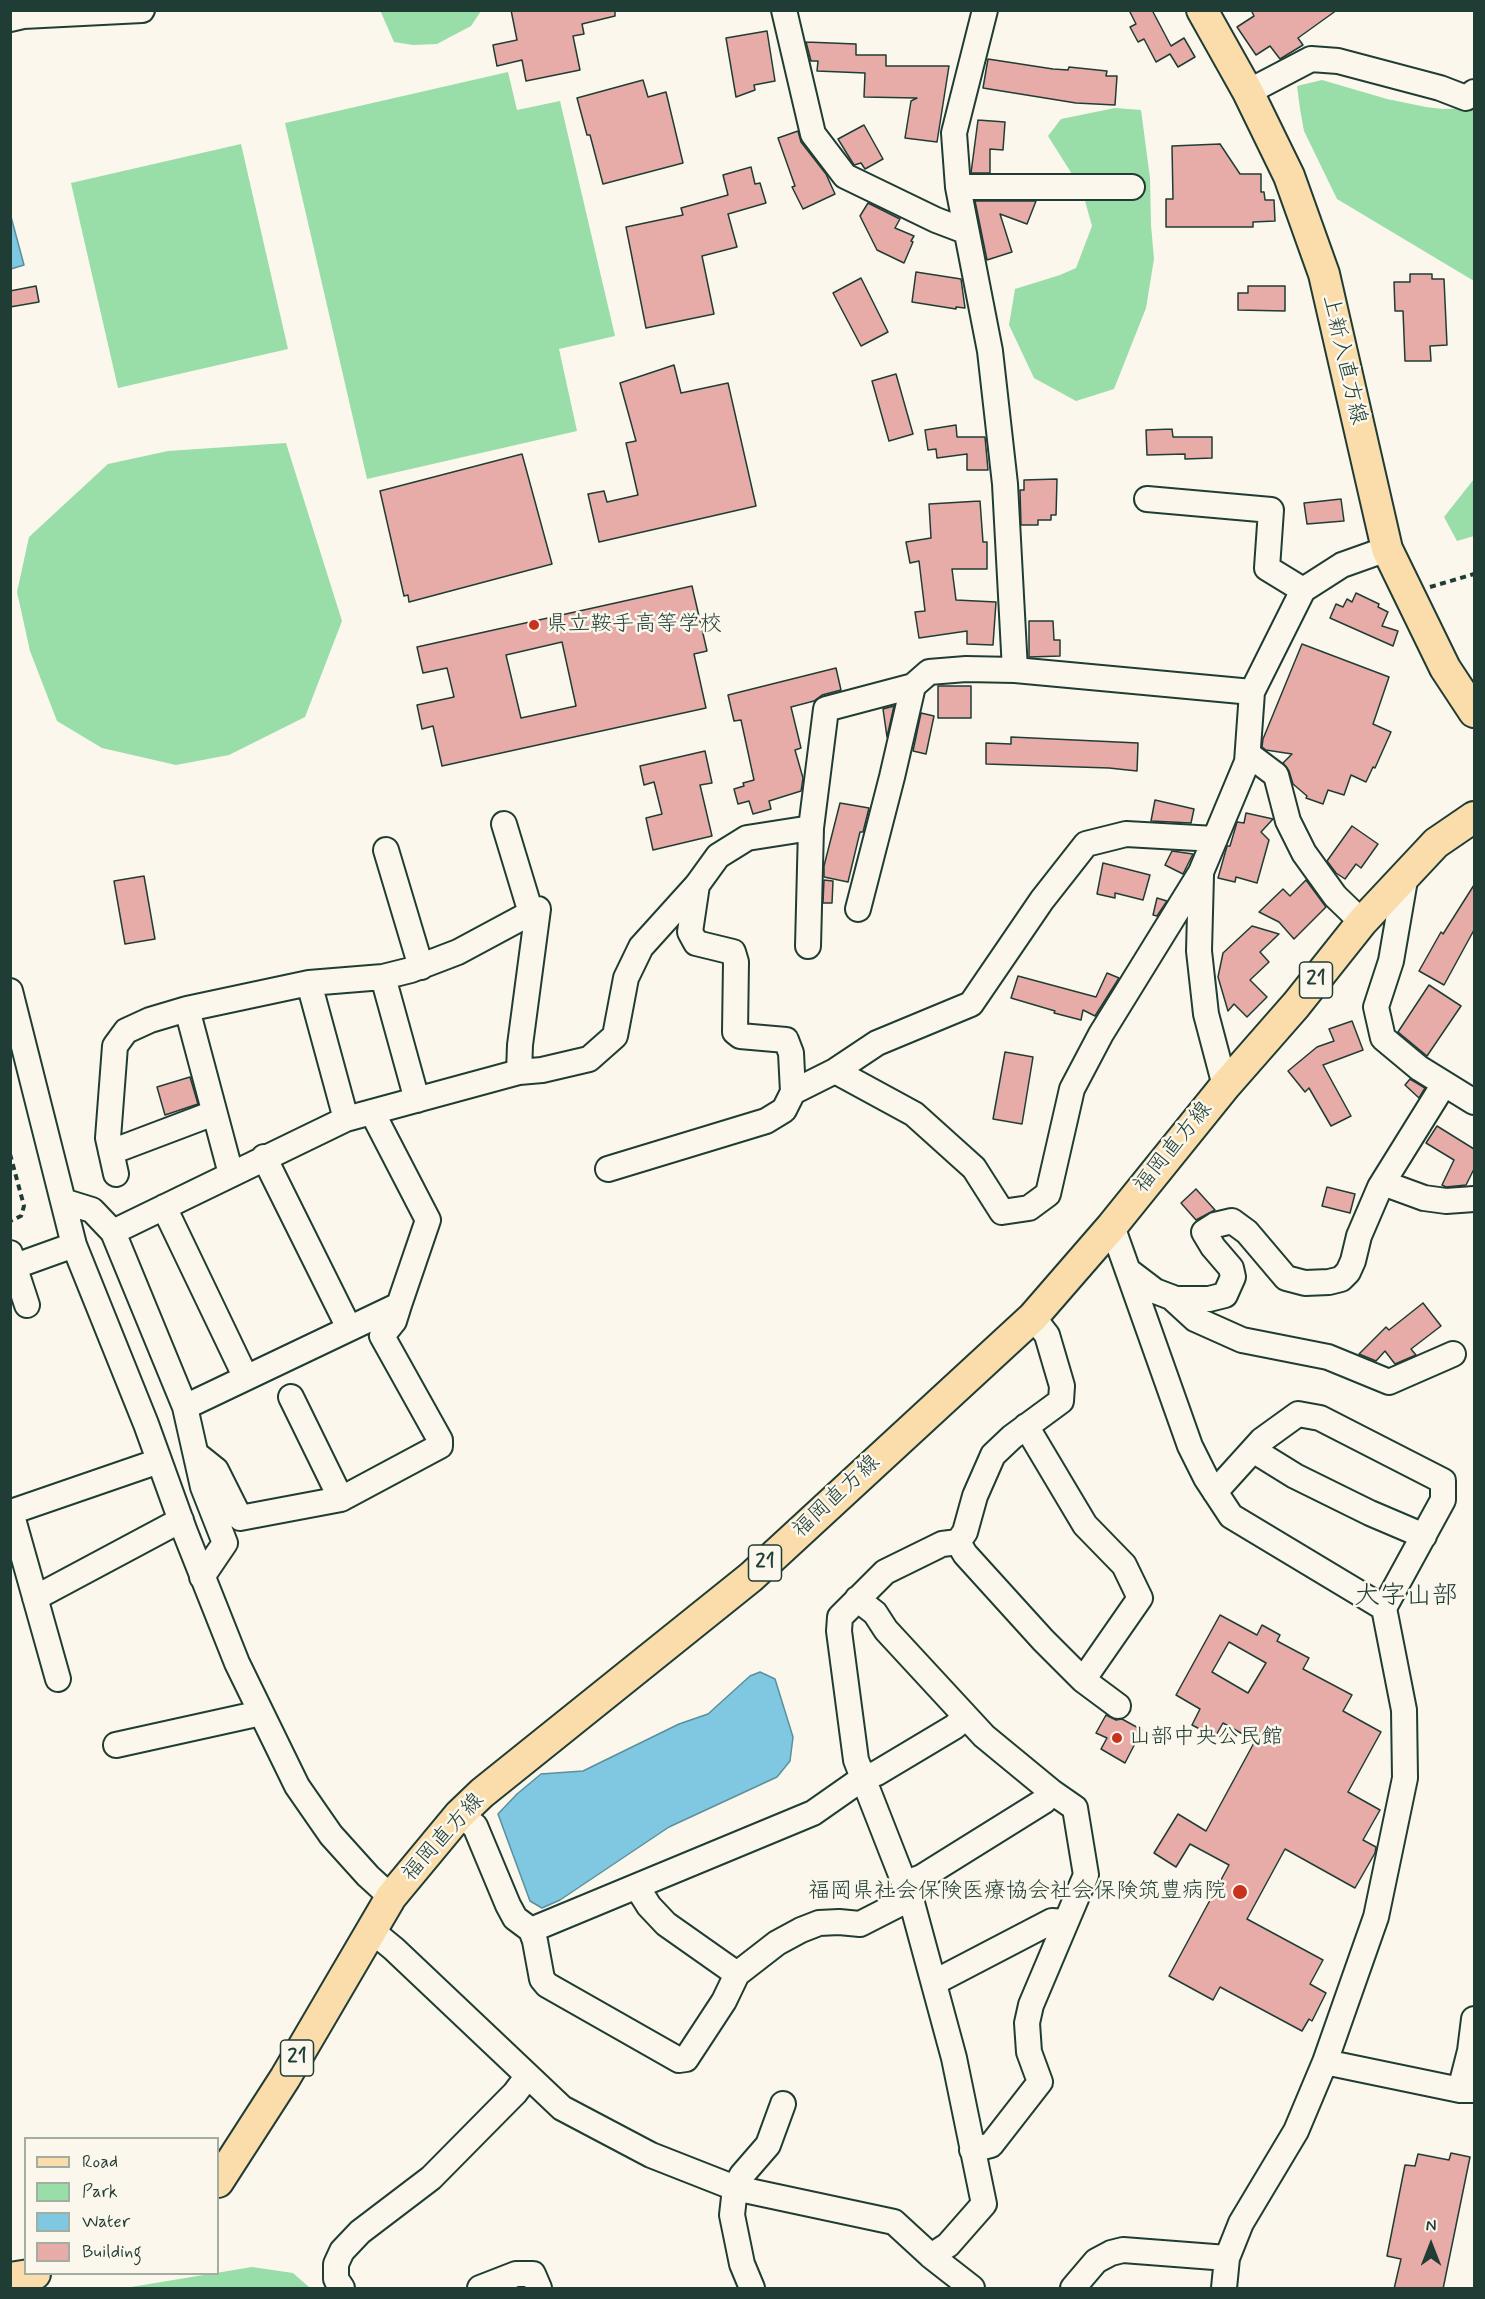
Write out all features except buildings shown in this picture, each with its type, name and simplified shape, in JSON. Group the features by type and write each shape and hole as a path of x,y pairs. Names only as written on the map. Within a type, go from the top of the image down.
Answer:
{"main road":[{"name":"上新入直方線","path":"1202,10 1248,92 1289,176 1324,274 1387,549 1445,668 1474,712"},
{"name":"福岡直方線","path":"219,2180 285,2078 391,1897 459,1815 482,1793 751,1577 1033,1317 1112,1226 1362,922 1436,843 1474,817"},
{"path":"10,2278 29,2275"}],"street":[{"path":"10,19 23,16 142,10"},
{"path":"784,10 813,134 845,176 936,220 965,231"},
{"path":"985,10 954,133 958,187 965,231 976,270 990,351 1005,484 1015,670"},
{"path":"1248,92 1311,59 1349,64 1440,87 1466,98 1474,92"},
{"path":"958,187 1132,187"},
{"path":"1147,499 1271,510 1267,568 1303,590"},
{"path":"835,1071 914,1114 974,1168 1002,1212 1029,1208 1048,1194 1072,1089 1101,1034 1202,872 1247,762 1252,692 1303,590 1342,565 1387,549"},
{"path":"808,946 811,828 826,709 913,686 929,672 966,669 1015,670 1252,692"},
{"path":"858,909 913,686"},
{"path":"1248,754 1276,775 1288,821 1304,853 1335,896 1362,922"},
{"path":"504,824 531,913"},
{"path":"113,1232 346,1119 519,1072 542,1070 589,1059 615,1036 626,978 641,947 698,885 718,856 747,838 811,828"},
{"path":"794,1092 835,1071 877,1043 971,1004 1042,900 1086,844 1126,834 1215,839"},
{"path":"386,850 421,967"},
{"path":"1202,872 1198,951 1206,1014 1225,1086"},
{"path":"1406,874 1391,962 1376,1007 1383,1038 1419,1068 1474,1102"},
{"path":"608,1169 766,1121 784,1110 794,1092 791,1053 786,1040 740,1036 735,1032 736,962 733,952 696,942 690,932 698,885"},
{"path":"214,1113 114,1163 108,1138 115,1046 126,1031 150,1020 187,1009 309,983 382,976 421,967 458,952 538,909 520,1045 519,1072"},
{"path":"382,976 417,1100"},
{"path":"309,983 346,1119"},
{"path":"10,991 74,1245 237,1663 297,1786 331,1835 368,1876 391,1897"},
{"path":"187,1009 231,1174"},
{"path":"1130,1272 1155,1291 1171,1297 1209,1299 1224,1295 1233,1277 1231,1268 1213,1247 1204,1232 1215,1225 1232,1221 1247,1232 1286,1278 1305,1282 1329,1282 1341,1279 1348,1272 1353,1261 1370,1207 1444,1084"},
{"path":"196,1454 216,1470 240,1518 341,1499 440,1446 440,1440 381,1336 394,1321 428,1220 372,1112"},
{"path":"264,1157 349,1328"},
{"path":"1383,1183 1424,1198 1446,1201 1474,1199"},
{"path":"63,1201 92,1210 113,1232 185,1407 203,1487 225,1543 202,1577"},
{"path":"164,1207 246,1378"},
{"path":"1112,1226 1190,1446 1215,1492 1232,1516 1384,1608"},
{"path":"27,1305 12,1263 74,1245"},
{"path":"1171,1297 1195,1319 1242,1340 1328,1357 1358,1367 1389,1382 1453,1354"},
{"path":"185,1407 399,1305"},
{"path":"931,2256 948,2245 984,2204 954,2058 935,1983 908,1891 856,1760 838,1631 840,1617 885,1572 942,1544 958,1542 965,1532 975,1496 993,1455 1026,1426 1061,1401 1062,1386 1047,1335 1033,1317"},
{"path":"291,1397 341,1499"},
{"path":"1215,1492 1262,1440 1298,1414 1320,1418 1443,1481 1443,1500 1384,1608 1404,1710 1405,1778 1376,1917 1325,2062 1296,2131 1241,2223 1227,2258 1224,2289"},
{"path":"1026,1426 1085,1525 1124,1565 1140,1598 1083,1680"},
{"path":"1253,1450 1295,1476 1370,1513 1424,1536"},
{"path":"58,1679 11,1512 159,1461"},
{"path":"35,1598 181,1520"},
{"path":"958,1542 965,1554 1043,1640 1083,1680 1118,1706"},
{"path":"856,1599 875,1613 886,1630 984,1736 1075,1808 1086,1875 1031,2005 1027,2023 1029,2052 1040,2082 991,2145 972,2150"},
{"path":"116,1745 261,1713"},
{"path":"531,1930 813,1813 863,1778 878,1773 954,1727 966,1717"},
{"path":"459,1815 475,1826 508,1905 515,1918 531,1930 542,1979 547,1985 680,2060 686,2059 724,2001 737,1974 777,1943 819,1923 860,1924 908,1891 922,1877 1034,1808 1052,1792"},
{"path":"637,1887 649,1906 666,1924 737,1974"},
{"path":"935,1983 1052,1921 1066,1922"},
{"path":"371,1930 562,2108 651,2155 735,2188 894,2222 972,2289"},
{"path":"1325,2062 1467,2090 1474,2019"},
{"path":"342,2289 336,2279 336,2264 342,2251 360,2232 431,2178 515,2093 527,2077"},
{"path":"752,2289 742,2264 732,2215 735,2188 742,2175 768,2145 783,2104"},
{"path":"1074,2289 1096,2262 1111,2253 1123,2250 1227,2258"},
{"path":"480,2289 516,2274 532,2274 538,2289"}],"path":[{"path":"1409,592 1474,574"},
{"path":"10,1154 24,1206 21,1216 10,1221"}],"green space":[{"path":"380,10 481,11 471,26 437,44 413,45 394,42"},
{"path":"508,72 517,110 560,101 615,336 559,349 577,431 367,479 285,123"},
{"path":"1322,80 1387,99 1426,107 1474,108 1474,281 1337,199 1304,131 1297,86"},
{"path":"1115,108 1141,110 1150,178 1154,259 1146,308 1114,389 1076,401 1034,378 1009,325 1015,289 1076,268 1092,226 1082,190 1048,136 1061,119"},
{"path":"241,144 288,349 118,388 71,183"},
{"path":"286,443 342,621 305,717 229,755 176,765 102,748 57,721 30,651 17,592 29,537 108,464 168,451"},
{"path":"1474,479 1474,536 1457,541 1444,517"},
{"path":"252,2267 293,2273 310,2288 125,2288 204,2275 219,2275 219,2272"}],"water":[{"path":"10,213 24,265 11,269 10,269"},
{"path":"760,1672 775,1679 793,1737 790,1761 777,1777 669,1827 560,1900 542,1908 530,1901 498,1814 517,1794 541,1774 583,1771 679,1724 708,1714 750,1676"}],"place":[{"name":"県立鞍手高等学校","path":"534,625"},
{"name":"山部中央公民館","path":"1117,1738"},
{"name":"福岡県社会保険医療協会社会保険筑豊病院","path":"1240,1892"}],"district":[{"name":"大字山部","path":"1406,1598"}]}
